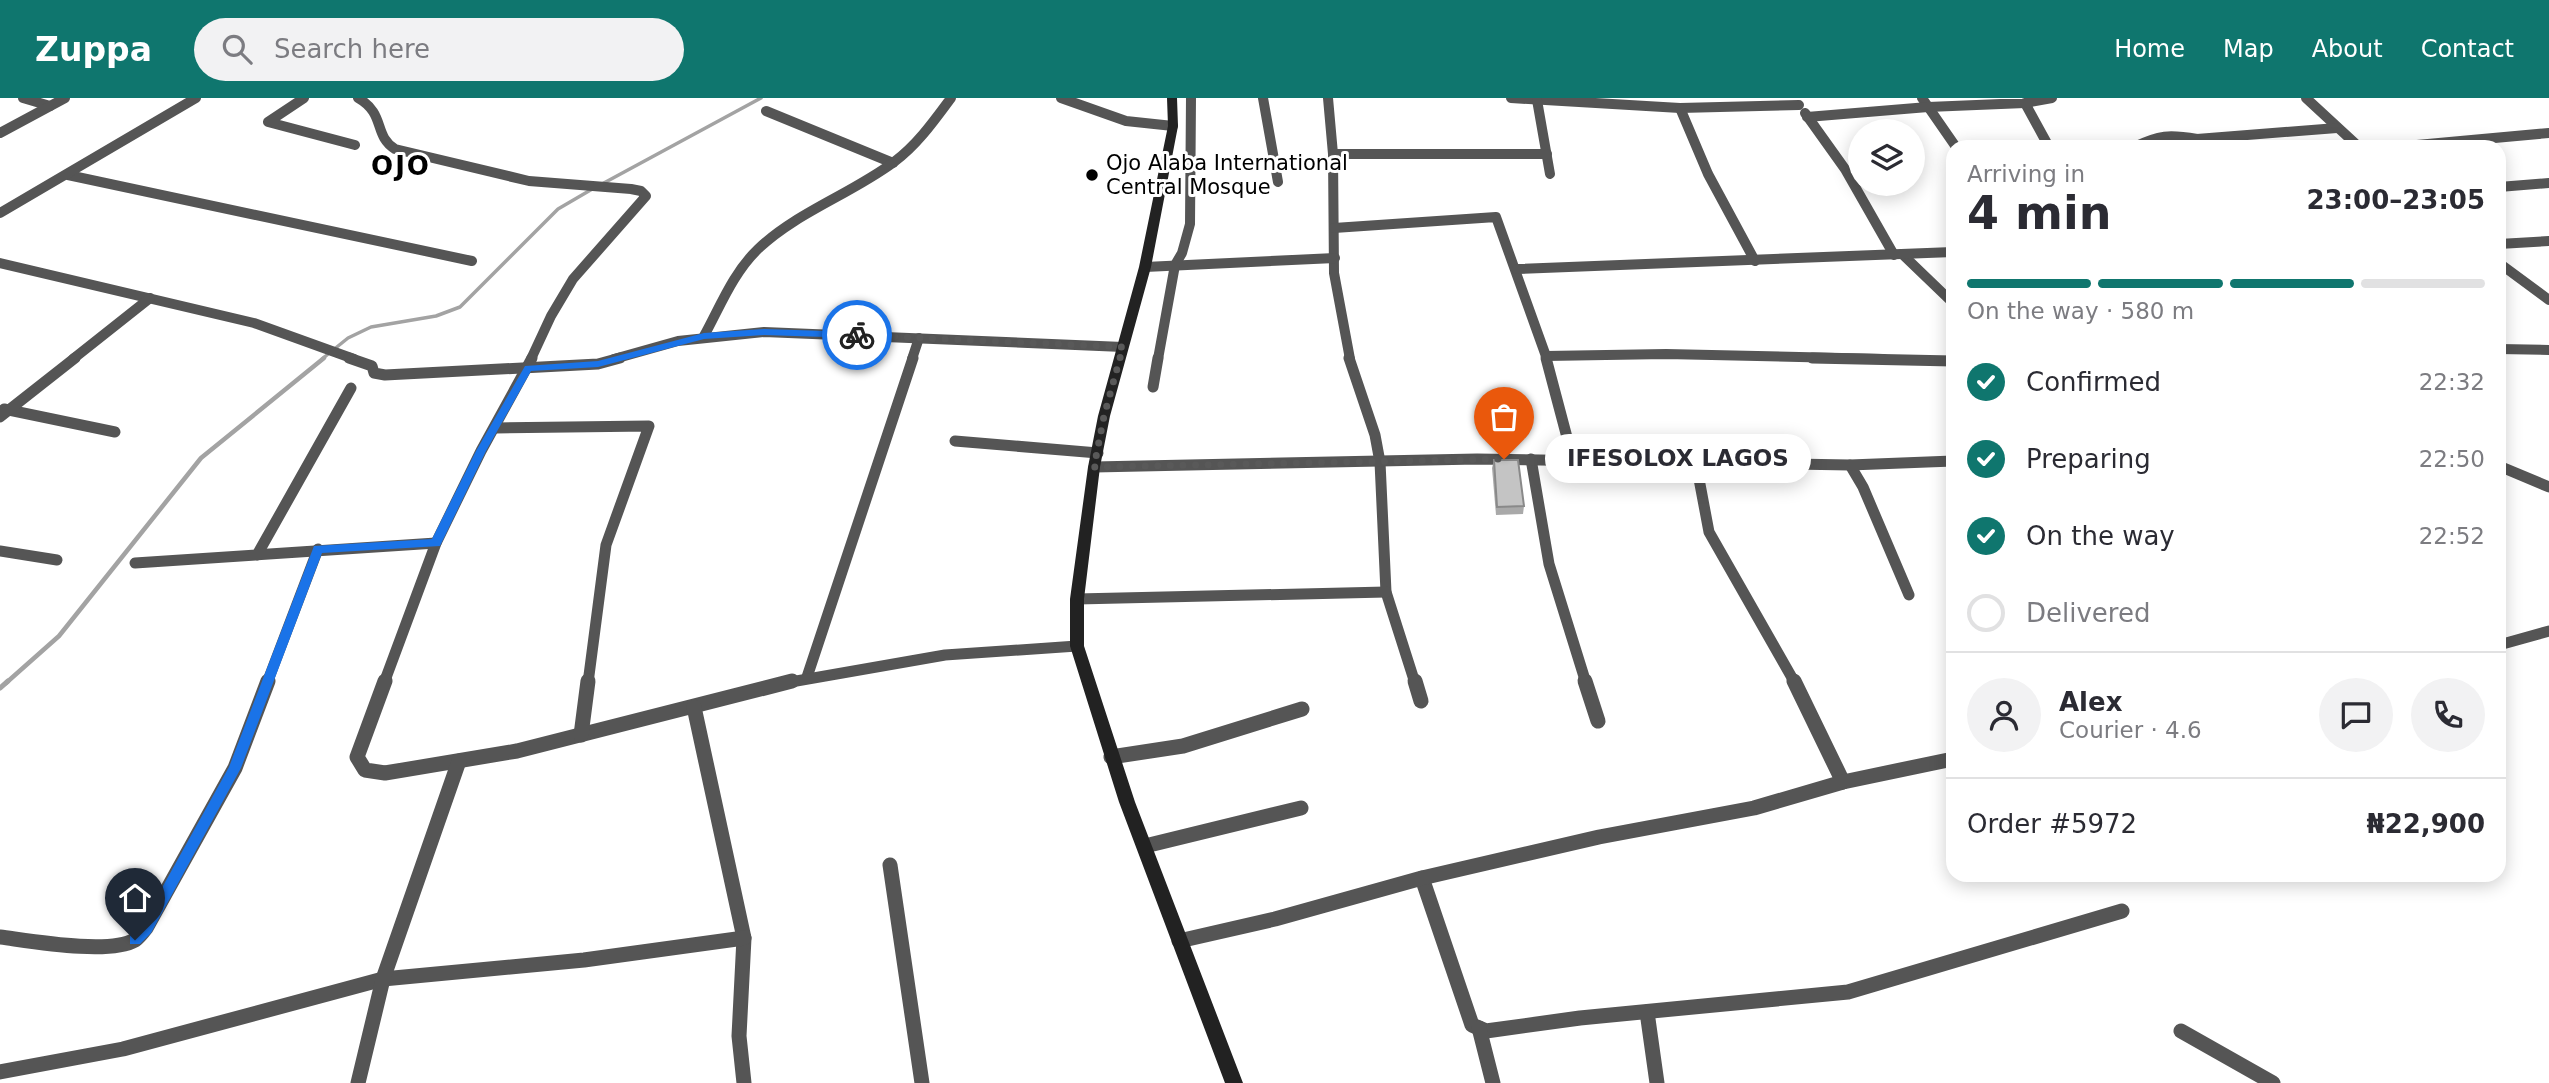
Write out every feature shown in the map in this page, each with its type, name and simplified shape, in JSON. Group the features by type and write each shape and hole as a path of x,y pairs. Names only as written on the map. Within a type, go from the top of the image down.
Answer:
{"main road":[{"path":"1172,98 1173,126 1145,267 1104,416 1096,460 1077,600 1077,646 1111,757 1234,1083"}],"street":[{"path":"23,98 50,106"},
{"path":"0,133 65,98"},
{"path":"0,213 196,98"},
{"path":"304,98 268,122 355,145"},
{"path":"358,98 372,106 383,132 382,139 385,144 395,149 529,181 631,189 641,191 646,196 581,269 481,451 436,543 357,757 365,770 386,773 459,761 580,735 807,677 945,655 1077,646"},
{"path":"704,336 755,251 801,218 893,163 911,149 951,98"},
{"path":"1061,98 1126,121 1173,126"},
{"path":"1153,387 1175,265 1181,258 1192,208 1189,148 1191,98"},
{"path":"1263,98 1278,182"},
{"path":"1328,98 1334,154 1334,273 1348,354 1375,435 1380,462 1386,592 1421,701"},
{"path":"1511,98 1679,108 1797,102 1845,169 1898,255 1946,297"},
{"path":"1922,98 1951,140"},
{"path":"1807,117 1928,107 2025,103 2052,98"},
{"path":"2306,98 2351,140"},
{"path":"1537,100 1550,174"},
{"path":"2025,103 2045,140"},
{"path":"1679,108 1708,174 1755,261"},
{"path":"766,111 893,163"},
{"path":"2149,140 2157,136 2174,135 2197,139 2337,128"},
{"path":"2472,140 2549,133"},
{"path":"1334,154 1547,154"},
{"path":"68,175 472,261"},
{"path":"2506,186 2549,183"},
{"path":"1334,228 1496,216 1546,356 1573,460"},
{"path":"2506,244 2549,241"},
{"path":"1517,269 1946,252"},
{"path":"1145,267 1335,258"},
{"path":"0,262 254,323 349,356 372,366 374,373 385,375 598,364 704,336 764,332 1123,347"},
{"path":"0,275 14,267"},
{"path":"2506,267 2549,300"},
{"path":"3,412 150,298"},
{"path":"807,677 919,338"},
{"path":"2506,349 2549,350"},
{"path":"1546,356 1667,354 1946,361"},
{"path":"257,555 351,388"},
{"path":"3,412 115,432"},
{"path":"496,428 649,426 606,545 580,735"},
{"path":"955,441 1096,460 1380,462 1531,459 1850,465 1946,461"},
{"path":"1531,459 1549,564 1598,721"},
{"path":"1696,463 1709,532 1788,669 1843,782"},
{"path":"1850,465 1863,486 1909,595"},
{"path":"2506,469 2549,486"},
{"path":"135,563 436,543"},
{"path":"0,937 66,944 118,945 135,940 146,928 235,768 318,549"},
{"path":"0,551 57,560"},
{"path":"1077,600 1179,595 1386,592"},
{"path":"2506,643 2549,631"},
{"path":"694,707 744,938 739,1036 744,1083"},
{"path":"1111,757 1183,746 1302,709"},
{"path":"1179,941 1275,919 1422,878 1599,837 1755,808 1843,782 1946,760"},
{"path":"358,1083 383,979 459,761"},
{"path":"1145,846 1301,808"},
{"path":"890,865 922,1083"},
{"path":"1422,878 1472,1025 1486,1031 1580,1018 1848,992 2122,911"},
{"path":"0,1072 123,1049 383,979 584,960 744,938"},
{"path":"1647,1012 1657,1083"},
{"path":"1479,1028 1493,1083"},
{"path":"2181,1031 2273,1083"}],"building":[{"path":"1494,460 1518,460 1524,506 1497,507"}],"waterway":[{"path":"602,184 761,98"},
{"path":"322,359 348,338 371,327 436,316 460,307 558,209 594,188"},
{"path":"6,683 59,636 201,458 324,358"},
{"path":"0,688 8,681"}],"way so far":[{"path":"857,335 1123,347 1104,416 1094,467 1504,459"}],"place":[{"name":"Ojo Alaba International Central Mosque","path":"1092,175"},
{"name":"IFESOLOX LAGOS","path":"1504,459"}],"district":[{"name":"OJO","path":"401,166"}],"route":[{"path":"135,940 158,909 235,768 318,549 436,543 481,451 528,368 598,364 704,336 764,332 857,335"}]}
